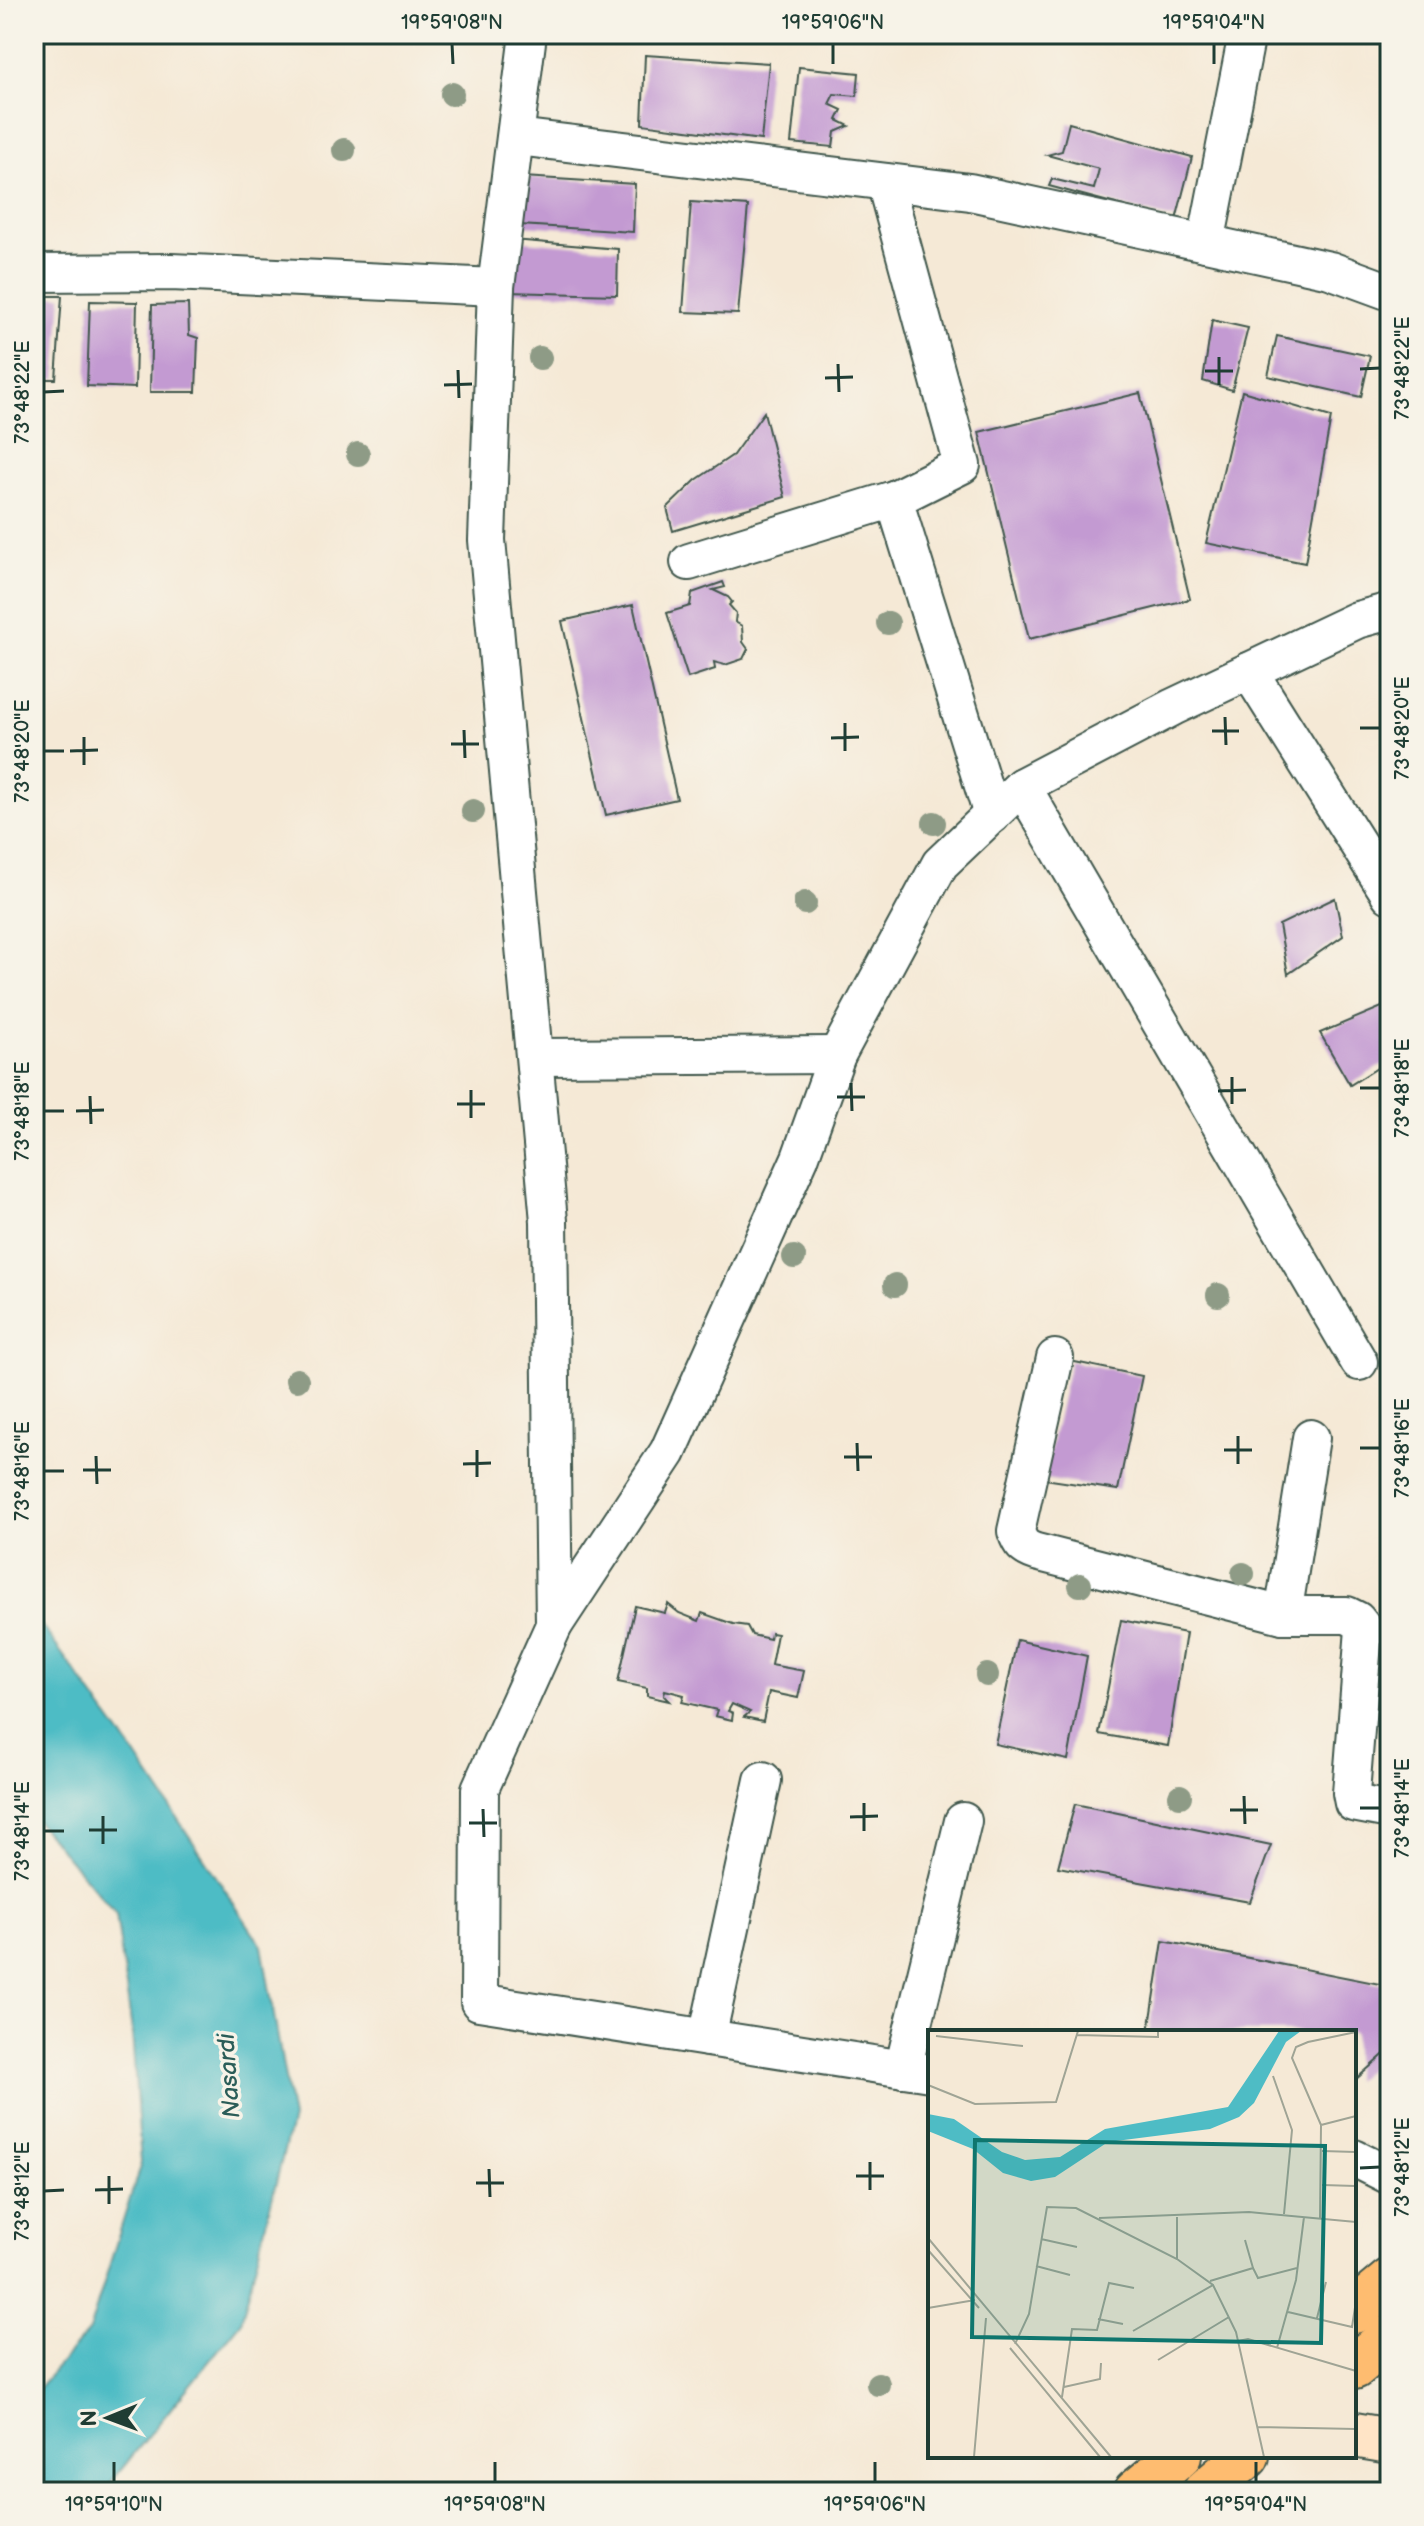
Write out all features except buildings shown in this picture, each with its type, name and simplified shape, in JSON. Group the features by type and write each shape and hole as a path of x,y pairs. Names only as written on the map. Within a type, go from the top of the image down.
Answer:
{"highway":[{"path":"1356,2309 1390,2281"},
{"path":"1356,2365 1390,2337"},
{"path":"1139,2491 1177,2458"},
{"path":"1205,2492 1245,2458"}],"street":[{"path":"528,34 496,287 487,540 549,1221 554,1625"},
{"path":"1206,243 1247,34"},
{"path":"517,137 970,192 1330,270 1390,292"},
{"path":"689,562 894,499 962,465 885,182"},
{"path":"34,273 171,272 496,287"},
{"path":"894,499 992,815"},
{"path":"963,1821 916,2071 479,2002 480,1789 554,1625 668,1452 800,1158 837,1055 940,864 1022,786 1173,707 1357,620 1390,611"},
{"path":"1249,671 1390,895"},
{"path":"1022,786 1359,1362"},
{"path":"535,1057 837,1055"},
{"path":"1055,1358 1016,1531 1024,1548 1283,1615 1347,1615 1357,1620 1364,1629 1351,1793 1353,1803 1390,1810"},
{"path":"1283,1615 1311,1438"},
{"path":"707,2038 763,1780"},
{"path":"1356,2159 1390,2176"},
{"path":"1356,2435 1390,2441"}],"water":[{"name":"Nasardi","path":"34,1615 134,1753 262,1946 292,2119 241,2322 103,2492 34,2492 34,2393 89,2331 141,2163 132,2031 116,1914 34,1818"}]}
